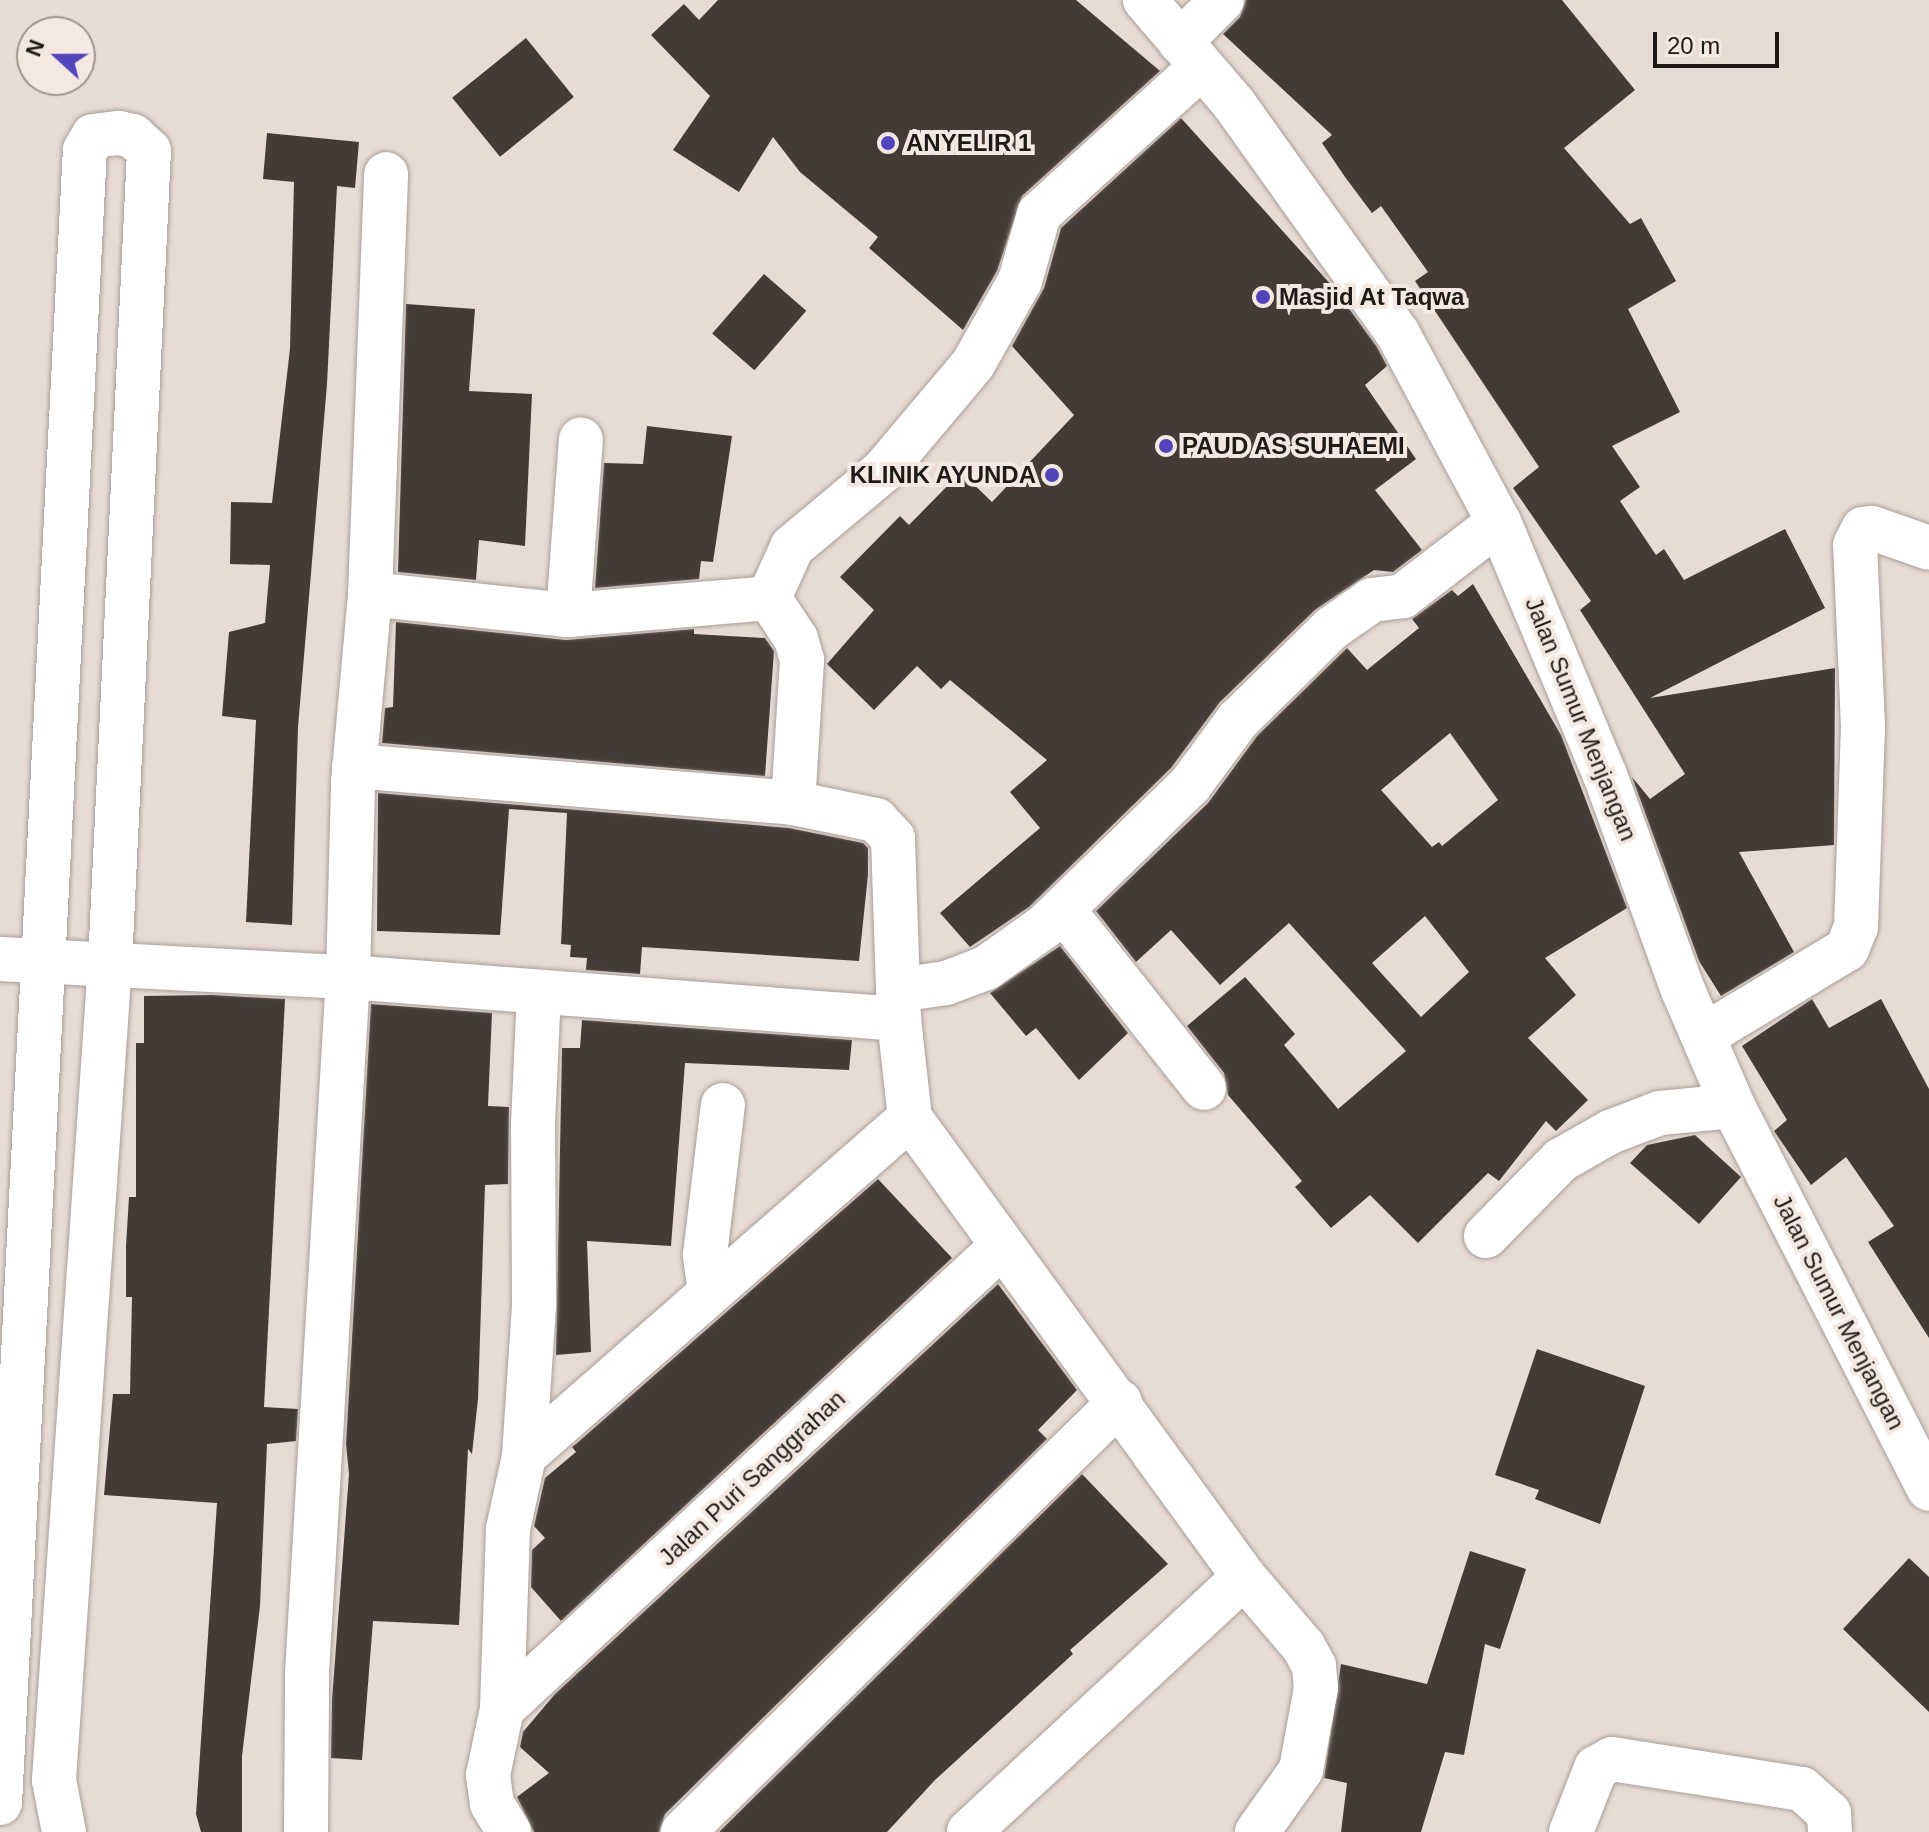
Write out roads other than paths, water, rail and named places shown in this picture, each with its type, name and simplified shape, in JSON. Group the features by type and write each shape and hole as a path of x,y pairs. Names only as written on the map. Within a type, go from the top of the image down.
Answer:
{"street":[{"name":"Jalan Sumur Menjangan","path":"1145,0 1234,104 1398,334 1499,522 1605,775 1703,1036 1733,1106 1929,1489"},
{"path":"769,598 792,547 883,471 973,364 1020,281 1039,214 1190,54 1222,0"},
{"path":"0,1803 20,960 66,460 85,150 93,136 106,132 133,136 149,151 131,459 110,963 54,1780 64,1832"},
{"path":"306,1832 307,1673 348,977 354,766 370,594 386,174"},
{"path":"568,615 581,439"},
{"path":"66,460 131,459"},
{"path":"20,960 348,977 539,994 898,1005 986,968 1063,910 1190,785 1246,711 1332,628 1372,600 1403,596 1499,522"},
{"path":"1703,1036 1847,949 1856,927 1863,726 1855,545 1863,529 1872,528 1929,548"},
{"path":"370,594 568,615 769,598"},
{"path":"769,598 796,639 802,660 793,803"},
{"path":"354,766 793,803 876,820 893,838 898,1005 910,1118 1001,1247 1120,1402 1244,1577 1303,1646 1314,1666 1316,1688 1301,1770 1257,1832"},
{"path":"1063,910 1204,1088"},
{"path":"509,1832 492,1804 488,1775 502,1709 508,1529 524,1456 534,1306 533,1124 539,994"},
{"path":"710,1292 705,1255 723,1105"},
{"path":"1486,1236 1561,1160 1610,1132 1660,1113 1733,1106"},
{"path":"524,1456 910,1118"},
{"name":"Jalan Puri Sanggrahan","path":"502,1709 1001,1247"},
{"path":"683,1832 1120,1402"},
{"path":"969,1832 1244,1577"},
{"path":"1571,1832 1596,1768 1612,1759 1802,1789 1829,1813 1830,1832"}],"place":[{"name":"ANYELIR 1","path":"888,143"},
{"name":"Masjid At Taqwa","path":"1263,297"},
{"name":"PAUD AS SUHAEMI","path":"1166,446"},
{"name":"KLINIK AYUNDA","path":"1052,475"}]}
